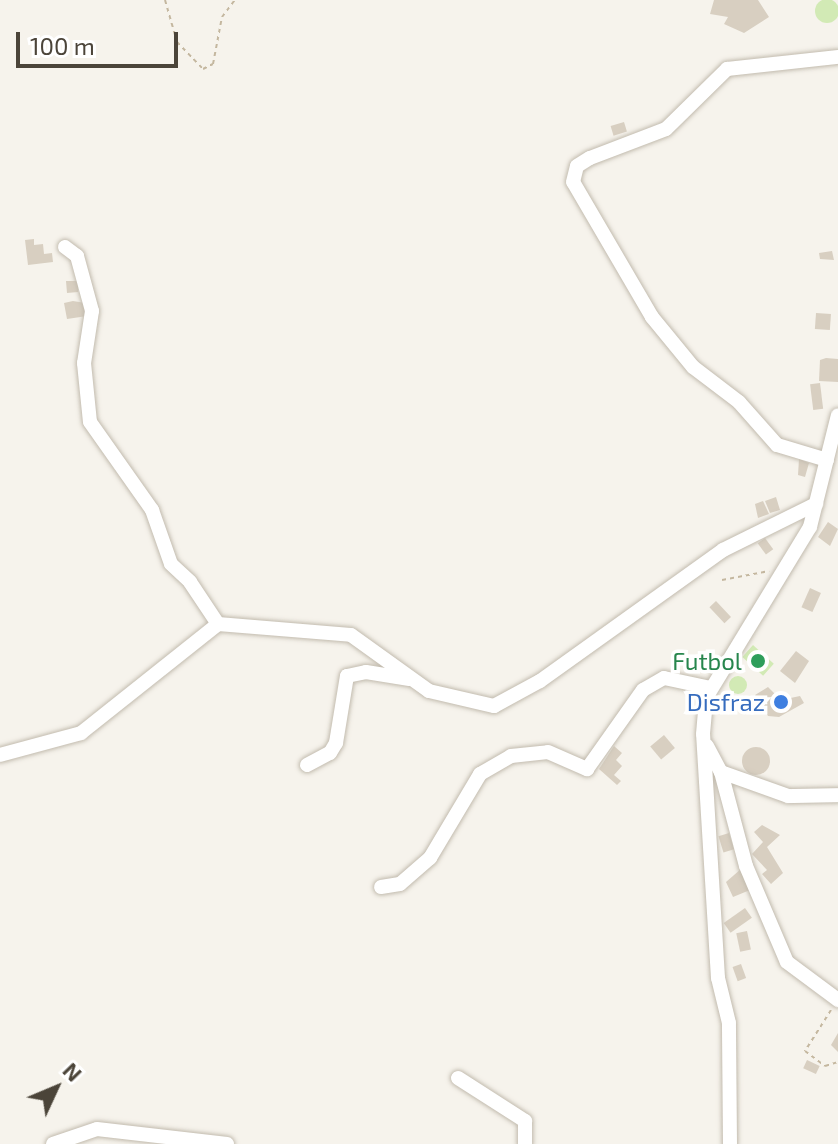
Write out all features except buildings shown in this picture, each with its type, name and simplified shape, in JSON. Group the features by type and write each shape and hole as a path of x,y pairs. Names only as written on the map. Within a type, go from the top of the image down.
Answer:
{"street":[{"path":"827,460 777,445 739,402 693,367 652,317 573,182 577,166 590,158 666,129 727,69 838,57"},
{"path":"65,247 77,256 92,311 84,363 90,422 152,510 171,564 190,582 218,624"},
{"path":"730,1144 729,1023 718,978 703,734 711,688 810,527 838,415"},
{"path":"0,755 81,733 218,624 351,635 362,639 409,679 452,700 494,706 540,681 723,550 816,504"},
{"path":"307,765 330,753 336,743 347,676 366,672 409,679"},
{"path":"381,887 400,884 430,858 480,774 511,756 548,752 587,769 643,690 664,678 711,688"},
{"path":"703,734 721,772 746,866 787,962 835,997"},
{"path":"721,772 788,796 838,795"},
{"path":"458,1078 525,1121 525,1144"},
{"path":"53,1144 97,1129 227,1144"}],"path":[{"path":"165,0 177,42 203,69 213,64 222,17 235,0"},
{"path":"722,580 764,571 782,574"},
{"path":"835,997 834,1004 805,1051 825,1066 838,1062"}],"green space":[{"path":"827,-1 836,2 839,11 836,20 827,23 818,20 815,11 818,2"},
{"name":"Futbol","path":"753,645 774,664 763,676 742,657"},
{"path":"738,676 747,685 738,694 729,685"}],"place":[{"name":"Futbol","path":"758,661"},
{"name":"Disfraz","path":"781,702"}]}
